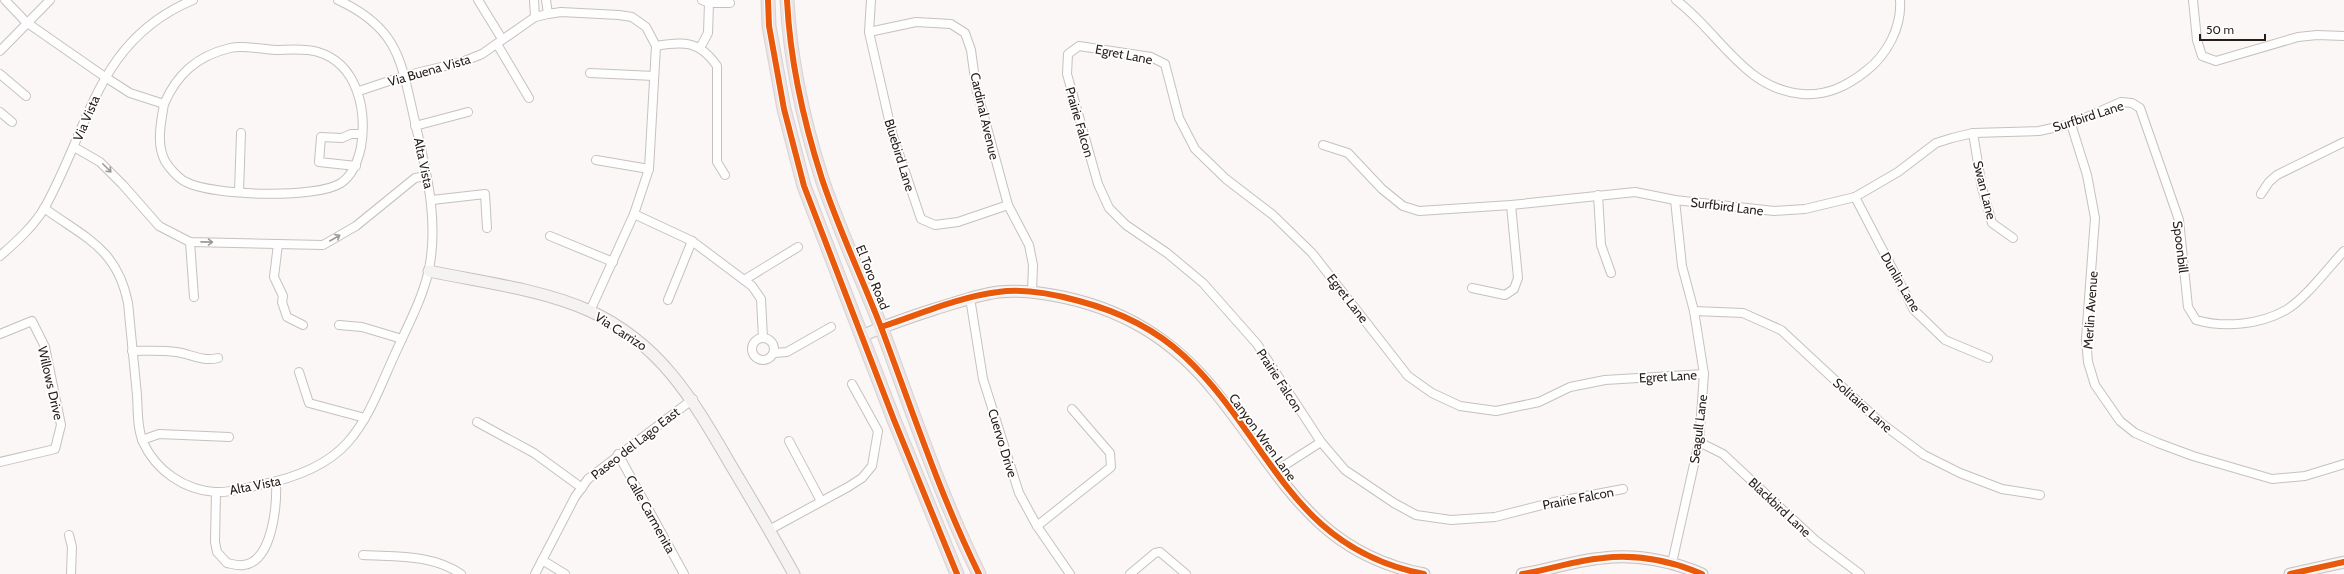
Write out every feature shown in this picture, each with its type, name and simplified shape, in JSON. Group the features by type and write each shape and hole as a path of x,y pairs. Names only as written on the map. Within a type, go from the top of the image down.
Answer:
{"main road":[{"path":"768,0 769,26 784,109 804,186 957,574"},
{"name":"El Toro Road","path":"787,0 788,24 802,104 822,180 965,544 979,574"}],"street":[{"path":"5,0 26,22 130,93 164,104"},
{"path":"0,51 26,22 50,0"},
{"name":"Via Vista","path":"0,256 29,228 44,208 74,147 105,76 122,52 150,23 169,10 193,0"},
{"path":"338,0 360,11 378,24 387,34 395,47 404,76"},
{"path":"478,0 529,98"},
{"path":"534,0 535,17"},
{"path":"546,0 548,14"},
{"name":"Bluebird Lane","path":"871,0 869,32 892,133 921,219 935,225 958,222 1008,205"},
{"path":"1676,0 1756,78 1786,93 1812,95 1838,90 1873,66 1896,34 1900,0"},
{"path":"2193,0 2197,40 2202,56 2216,61 2298,37 2344,36"},
{"path":"700,48 708,33 705,1 730,3"},
{"name":"Via Buena Vista","path":"359,91 404,76 462,62 482,54 535,17 561,12 632,17 646,27 656,46"},
{"name":"Cardinal Avenue","path":"869,32 916,22 950,24 965,33 971,50 976,87 1008,205 1029,245 1033,265 1032,292"},
{"path":"590,311 634,214 649,169 656,46 683,43 700,48 717,66 717,162 726,175"},
{"name":"Egret Lane","path":"1068,54 1079,46 1151,56 1165,64 1179,118 1195,149 1226,179 1273,215 1312,253 1408,376 1432,393 1460,406 1496,412 1539,402 1570,387 1605,380 1704,374"},
{"path":"231,48 316,51 330,57 344,69 359,91 363,116 362,134 356,166 341,183 308,194 239,192 202,188 186,182 165,161 160,144 164,104 173,85 187,69 205,57 231,48"},
{"name":"Prairie Falcon","path":"1068,54 1067,74 1098,184 1109,208 1126,225 1203,282 1257,344 1321,442 1345,470 1394,503 1416,515 1451,520 1495,517 1554,502 1623,489"},
{"path":"0,74 26,96"},
{"path":"590,74 654,76"},
{"name":"Alta Vista","path":"44,208 95,243 116,267 125,286 142,440 157,463 176,480 196,489 216,492 276,482 300,475 329,459 346,445 365,418 416,309 429,270 433,235 432,200 404,76"},
{"name":"Surfbird Lane","path":"1322,145 1348,153 1382,189 1403,206 1419,211 1458,207 1511,205 1635,192 1675,200 1774,211 1805,209 1855,197 1898,172 1936,143 1973,133 2039,131 2071,124 2121,102 2132,103"},
{"name":"Spoonbill","path":"2132,103 2140,108 2179,220 2188,307 2196,320 2227,326 2260,319 2286,310 2310,288 2344,251"},
{"path":"0,112 12,122"},
{"name":"Alta Vista","path":"415,126 468,112"},
{"name":"Merlin Avenue","path":"2071,124 2087,175 2095,218 2086,339 2088,362 2095,385 2120,421 2135,433 2158,443 2200,458 2272,479 2305,476 2344,464"},
{"path":"239,192 241,133"},
{"name":"Swan Lane","path":"1973,133 1982,188 1992,223 2013,238"},
{"path":"356,166 319,162 321,137 342,138 351,134 362,134"},
{"path":"2261,194 2269,182 2277,175 2344,142"},
{"path":"74,147 100,162 124,185 159,226 190,242 323,245 356,226 415,178 426,176"},
{"path":"596,160 649,169"},
{"name":"Alta Vista","path":"432,200 485,194 487,228"},
{"path":"1598,195 1601,245 1611,273"},
{"name":"Dunlin Lane","path":"1855,197 1914,310 1945,340 1988,358"},
{"name":"Seagull Lane","path":"1672,563 1699,442 1704,374 1694,311 1682,266 1675,200"},
{"path":"1472,288 1505,295 1514,289 1518,278 1511,205"},
{"path":"634,214 692,241 744,280 758,293 761,300 763,338"},
{"path":"550,236 613,262"},
{"path":"668,300 692,241"},
{"path":"190,242 194,297"},
{"path":"278,244 274,277 282,296 282,302 287,317 303,325"},
{"path":"744,280 798,247"},
{"name":"Via Carrizo","path":"429,270 559,299 590,311 636,338 657,356 693,399 794,574"},
{"name":"Canyon Wren Lane","path":"862,336 881,327 970,298 999,292 1032,292 1101,307 1141,325 1183,356 1217,393 1274,472 1309,514 1342,541 1393,566 1424,574"},
{"name":"Cuervo Drive","path":"970,298 983,379 1019,493 1037,526 1070,574"},
{"name":"Solitaire Lane","path":"1694,311 1743,313 1781,330 1880,423 1924,455 1960,473 2002,490 2040,494"},
{"name":"Willows Drive","path":"0,334 32,321 45,347 61,425 55,449 0,462"},
{"path":"339,325 362,327 402,339"},
{"path":"774,353 787,352 831,327"},
{"path":"763,338 771,341 775,349 774,353 768,360 764,361 755,358 752,345 763,338"},
{"path":"132,351 176,352 209,361 218,358"},
{"path":"299,372 309,403 365,418"},
{"path":"769,530 862,478 872,466 878,431 852,384"},
{"name":"Paseo del Lago East","path":"535,574 588,479 618,454 693,399"},
{"path":"1037,526 1111,467 1110,453 1072,409"},
{"path":"476,422 534,453 582,488"},
{"path":"142,440 159,434 229,437"},
{"path":"789,441 821,502"},
{"path":"1274,472 1321,442"},
{"name":"Blackbird Lane","path":"1699,442 1724,454 1815,540 1860,574"},
{"name":"Calle Carmenita","path":"618,454 684,574"},
{"path":"216,492 215,537 217,552 227,563 243,565 258,557 275,521 276,482"},
{"path":"70,535 72,547 71,574"},
{"path":"1130,574 1155,553 1160,552 1186,574"},
{"path":"363,555 424,558 449,566 461,574"},
{"path":"1522,574 1617,556 1647,558 1672,563 1702,574"},
{"path":"542,560 565,574"},
{"path":"2290,574 2344,562"}],"cycle path":[{"path":"768,0 769,26 784,109 804,186 894,420 957,574"},
{"path":"787,0 791,45 799,91 809,136 822,179 881,327 939,483 979,574"},
{"path":"881,327 953,302 983,294 1008,291 1039,292 1059,296 1093,305 1135,322 1161,337 1173,346 1213,387 1286,485 1311,515 1342,540 1378,560 1424,574"},
{"path":"1522,574 1593,559 1616,557 1641,558 1666,562 1702,574"},
{"path":"2290,574 2344,562"}]}
